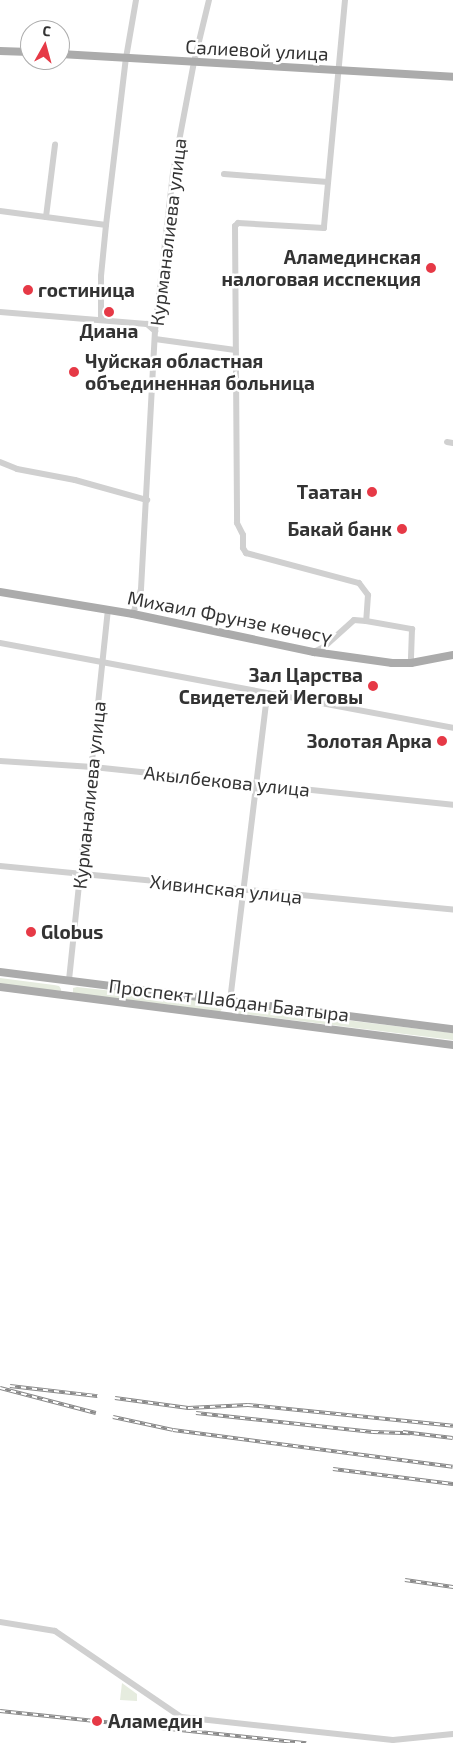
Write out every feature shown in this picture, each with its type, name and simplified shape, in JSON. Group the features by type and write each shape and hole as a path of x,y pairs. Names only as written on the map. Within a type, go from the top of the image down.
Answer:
{"main road":[{"path":"0,51 20,52"},
{"name":"Салиевой улица","path":"70,55 453,77"},
{"name":"Михаил Фрунзе көчөсү","path":"0,592 133,614 314,652 392,663 411,663 453,655"},
{"name":"Проспект Шабдан Баатыра","path":"0,972 453,1028"},
{"path":"67,996 69,980"},
{"name":"Проспект Шабдан Баатыра","path":"0,987 453,1045"},
{"path":"228,1016 230,1001"}],"street":[{"path":"101,319 101,276 106,225 126,58 136,0"},
{"name":"Курманалиева улица","path":"133,614 141,589 155,331 173,173 208,0"},
{"path":"345,0 324,228 236,224 237,523 243,535 243,551 359,583 368,595 366,621"},
{"path":"46,217 55,144"},
{"path":"224,174 328,182"},
{"path":"0,211 106,225"},
{"path":"0,312 147,324 155,331"},
{"path":"155,339 235,350"},
{"path":"0,462 17,469 75,480 147,500"},
{"name":"Курманалиева улица","path":"69,980 93,767 108,610"},
{"path":"314,652 324,647 354,620 366,621 412,629 411,663"},
{"path":"0,643 453,728"},
{"path":"230,1001 267,694"},
{"name":"Акылбекова улица","path":"0,761 93,767 453,805"},
{"name":"Хивинская улица","path":"0,866 453,910"},
{"path":"0,1622 55,1631 181,1717 393,1740 453,1734"}],"shaded area":[{"path":"0,978 59,986 61,991 0,985"},
{"path":"73,988 212,1002 220,1004 222,1009 219,1013 73,993"},
{"path":"237,1007 453,1033 453,1040 235,1013 233,1010"},
{"path":"122,1683 137,1694 137,1701 120,1700"}],"railway":[{"path":"10,1386 97,1396"},
{"path":"0,1388 96,1413"},
{"path":"115,1398 188,1408 248,1405 453,1426"},
{"path":"196,1413 373,1432 410,1433"},
{"path":"113,1417 173,1430 453,1467"},
{"path":"403,1432 453,1438"},
{"path":"333,1469 453,1484"},
{"path":"405,1580 453,1587"},
{"path":"0,1711 306,1743"}],"place":[{"name":"Аламединская налоговая исспекция","path":"431,268"},
{"name":"гостиница","path":"28,290"},
{"name":"Диана","path":"109,312"},
{"name":"Чуйская областная объединенная больница","path":"74,372"},
{"name":"Таатан","path":"372,492"},
{"name":"Бакай банк","path":"402,529"},
{"name":"Зал Царства Свидетелей Иеговы","path":"373,686"},
{"name":"Золотая Арка","path":"442,741"},
{"name":"Globus","path":"31,932"},
{"name":"Аламедин","path":"97,1721"}]}
